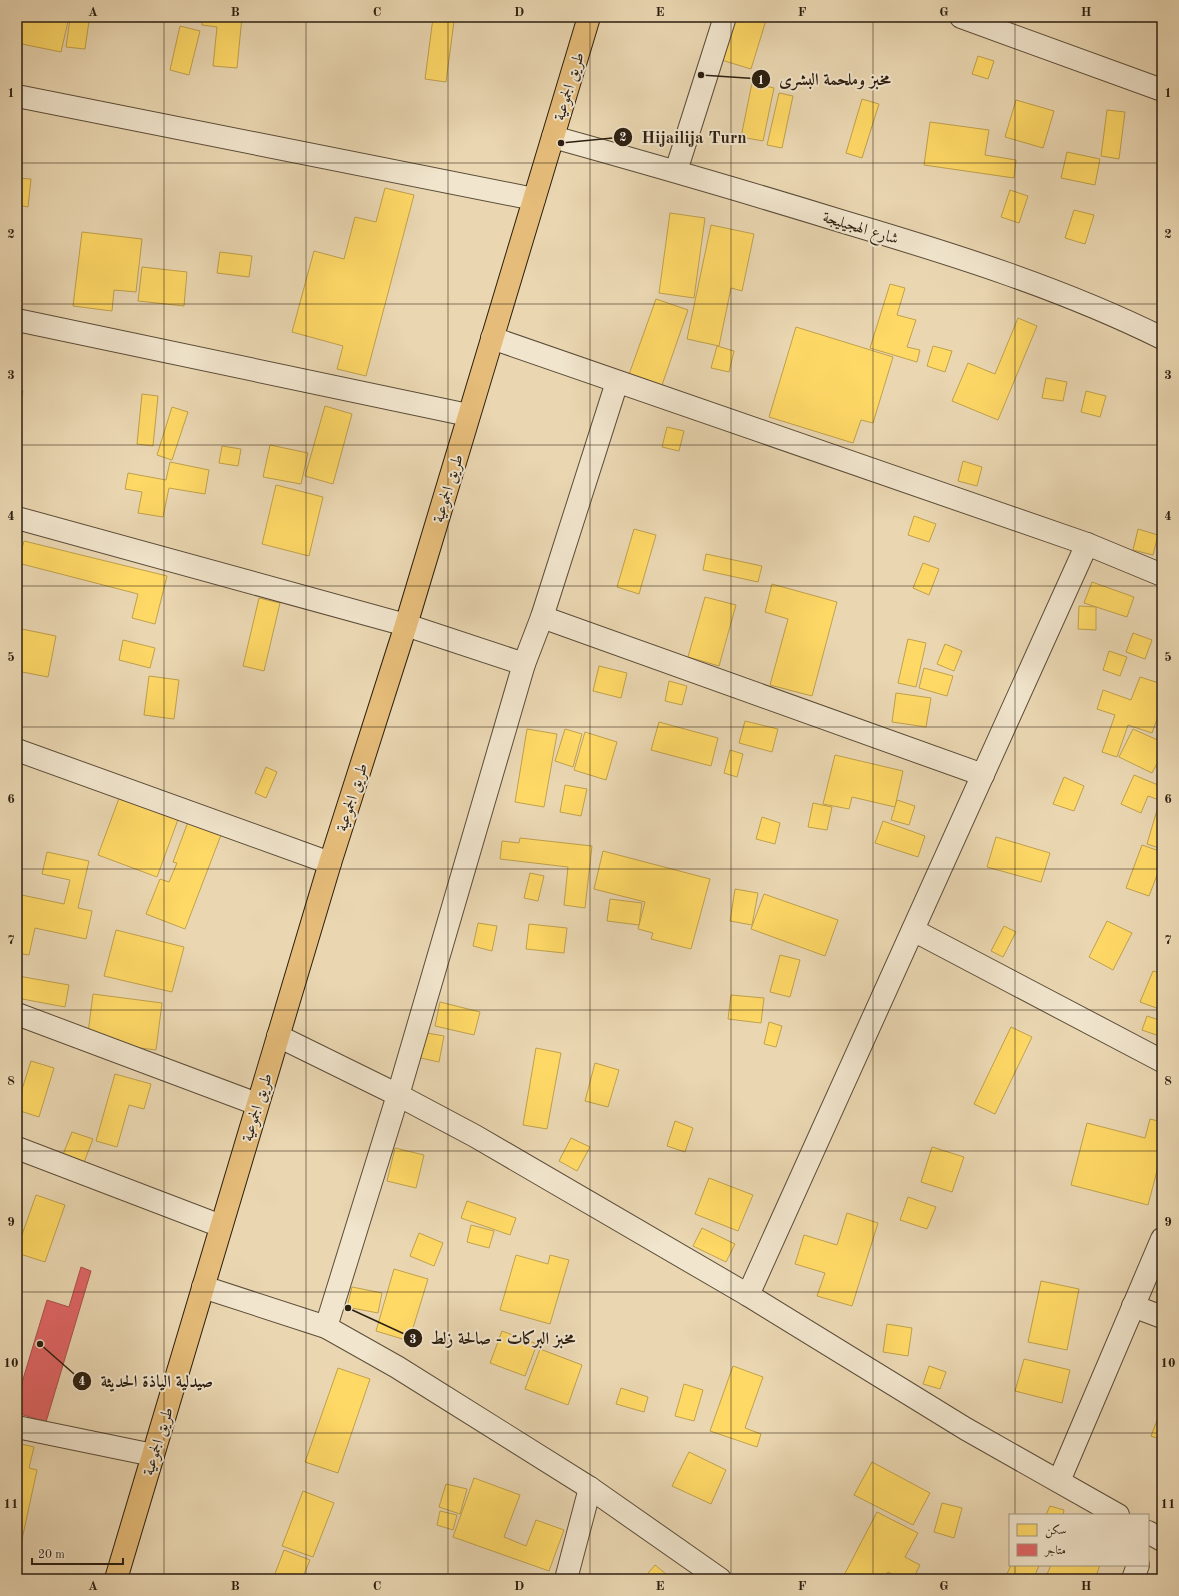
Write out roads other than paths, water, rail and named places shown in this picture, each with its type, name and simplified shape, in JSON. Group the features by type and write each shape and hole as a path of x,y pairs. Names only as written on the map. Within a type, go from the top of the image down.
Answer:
{"main road":[{"name":"طريق الجموعية","path":"116,1579 257,1104 330,863 406,625 589,17"}],"street":[{"path":"676,171 725,17"},
{"path":"961,17 1162,90"},
{"path":"17,96 534,199"},
{"name":"شارع الهجيليجة","path":"553,137 676,171 941,251 1060,294 1162,338"},
{"path":"17,320 468,415"},
{"path":"492,338 1087,544 1162,575"},
{"path":"326,1328 398,1095 524,664 542,617 617,382"},
{"path":"17,518 406,625 524,664"},
{"path":"748,1295 1087,544"},
{"path":"542,617 983,775"},
{"path":"17,750 330,863"},
{"path":"913,930 1162,1060"},
{"path":"17,1014 257,1104"},
{"path":"278,1036 398,1095 475,1136 748,1295 966,1429 1116,1514"},
{"path":"17,1148 221,1226"},
{"path":"1059,1481 1162,1240"},
{"path":"203,1287 326,1328 428,1386 590,1488 720,1579"},
{"path":"1133,1306 1162,1317"},
{"path":"17,1427 153,1456"},
{"path":"566,1579 590,1488"},
{"path":"1149,1533 1162,1540"},
{"path":"1133,1579 1138,1566"}],"place":[{"name":"مخبز وملحمة البشرى","path":"701,75"},
{"name":"Hijailija Turn","path":"561,143"},
{"name":"مخبز البركات - صالحة زلط","path":"348,1308"},
{"name":"صيدلية الياذة الحديثة","path":"40,1344"}]}
